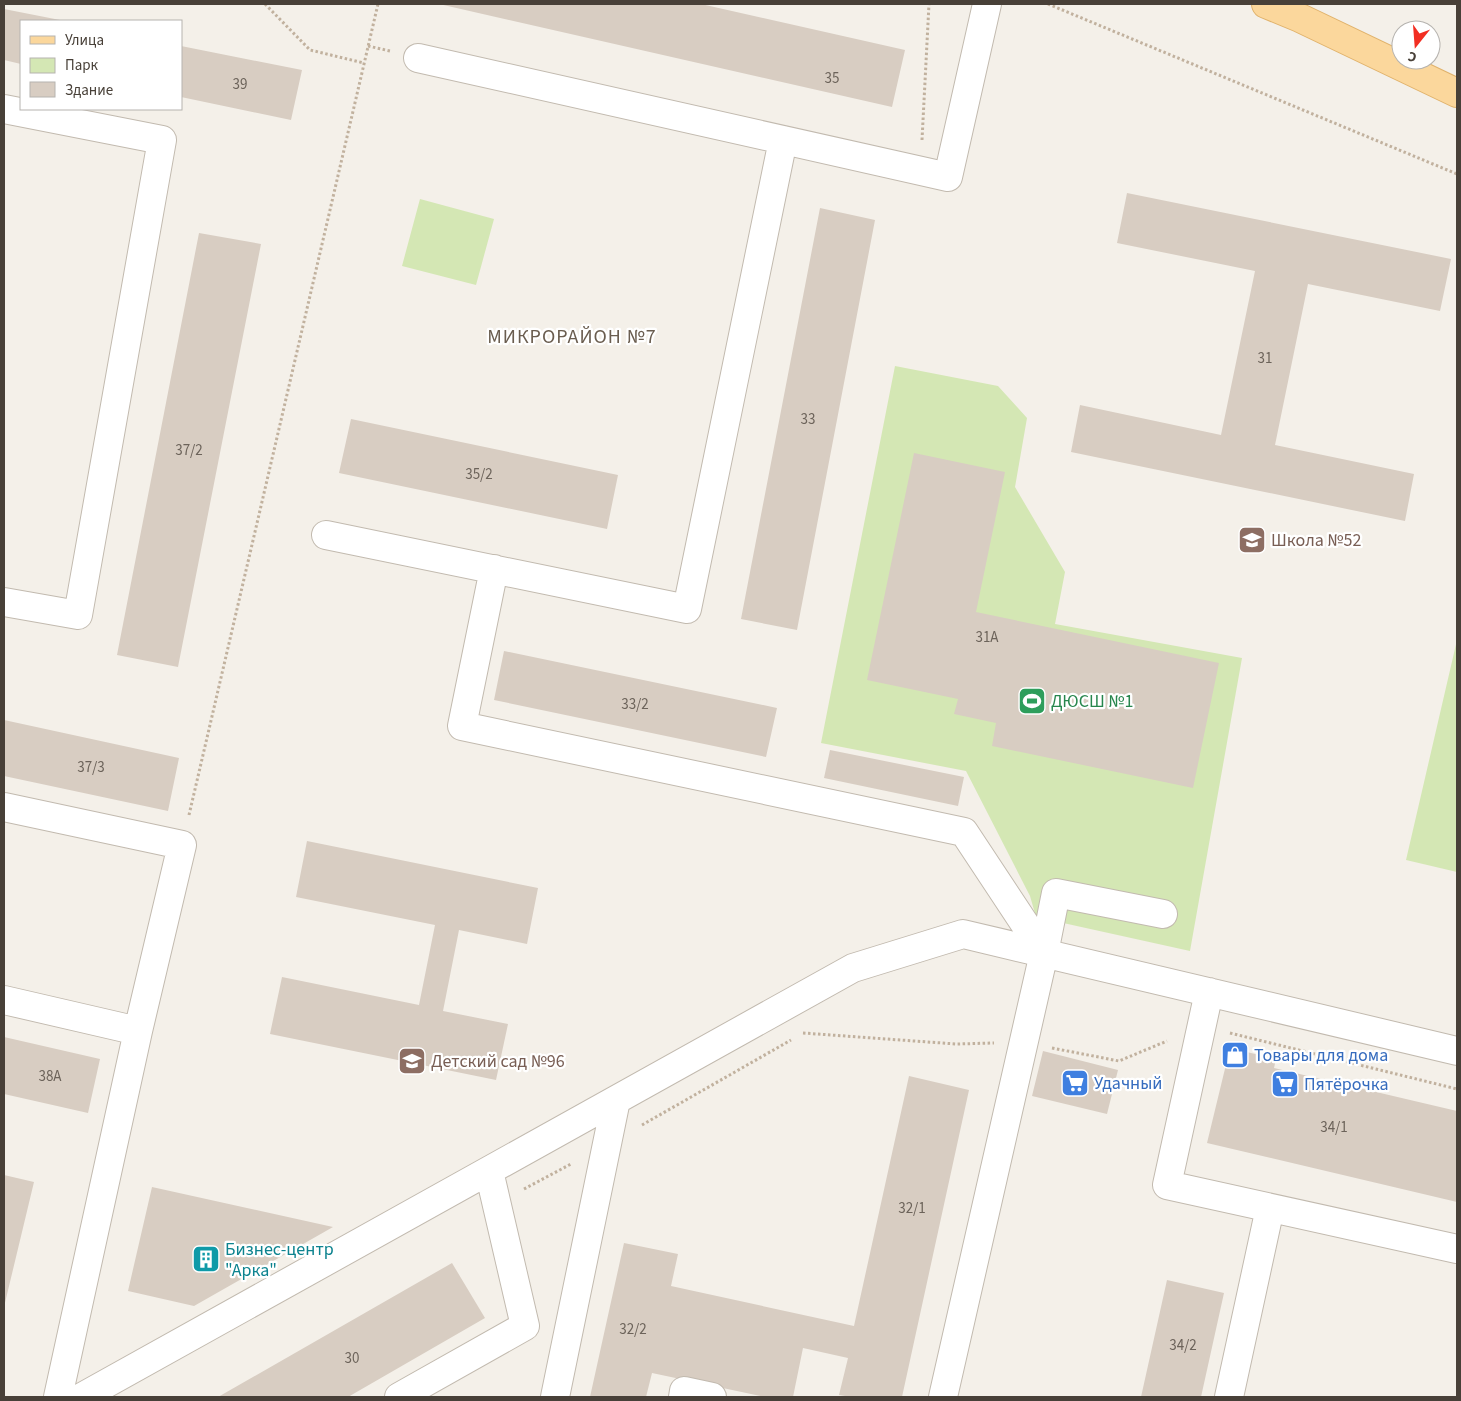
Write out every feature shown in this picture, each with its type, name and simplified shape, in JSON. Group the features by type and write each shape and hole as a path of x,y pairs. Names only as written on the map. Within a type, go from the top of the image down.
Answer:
{"main road":[{"path":"1266,4 1300,18 1457,93"}],"lane":[{"path":"418,58 948,177 987,4"},
{"path":"4,108 162,140 78,615 4,602"},
{"path":"326,535 687,609 783,140"},
{"path":"494,569 462,726 964,832 1044,953"},
{"path":"4,807 182,845 138,1031 58,1397"},
{"path":"943,1397 1056,893 1163,914"},
{"path":"82,1397 853,968 963,934 1457,1051"},
{"path":"1209,992 1168,1185 1457,1249"},
{"path":"4,1000 138,1031"},
{"path":"555,1397 616,1100"},
{"path":"398,1397 525,1326 489,1171"},
{"path":"1229,1397 1270,1208"},
{"path":"683,1397 684,1391 712,1397"}],"path":[{"path":"265,4 310,50 364,63"},
{"path":"182,845 378,4"},
{"path":"920,171 930,4"},
{"path":"1048,4 1457,174"},
{"path":"496,1203 607,1145 804,1032 956,1044 1024,1042 1119,1061 1202,1026 1457,1089"}],"green space":[{"path":"420,199 494,219 476,285 402,266"},
{"name":"ДЮСШ №1","path":"895,366 998,386 1027,418 1015,487 1065,572 1055,624 1242,658 1190,951 1036,917 1030,896 966,771 821,743"},
{"path":"1457,640 1457,872 1406,860"}],"building":[{"path":"439,4 701,4 905,50 892,107"},
{"path":"4,9 60,20 20,20 20,64 4,60"},
{"path":"182,46 302,70 291,120 182,97"},
{"path":"1127,193 1451,259 1440,311 1308,284 1275,445 1414,474 1405,521 1071,452 1080,405 1221,435 1255,271 1117,243"},
{"path":"820,208 875,220 797,630 741,619"},
{"path":"199,233 261,244 178,667 117,655"},
{"path":"351,419 618,475 607,529 339,473"},
{"path":"914,453 1005,472 976,612 1219,663 1193,788 992,746 996,723 954,714 958,699 867,680"},
{"path":"504,651 777,708 766,757 494,700"},
{"path":"4,720 179,758 168,811 4,776"},
{"path":"830,750 964,777 958,806 824,778"},
{"path":"307,841 538,888 527,944 459,930 443,1011 508,1024 496,1080 270,1034 282,977 419,1005 435,925 296,897"},
{"path":"4,1037 100,1059 88,1113 4,1094"},
{"path":"1230,1048 1276,1059 1274,1068 1457,1111 1457,1202 1207,1143"},
{"name":"Удачный","path":"1043,1051 1118,1070 1107,1114 1032,1096"},
{"path":"909,1076 969,1090 902,1397 851,1397 839,1395 848,1358 803,1348 793,1397 765,1397 652,1373 646,1397 590,1397 624,1243 678,1254 671,1286 854,1326"},
{"path":"4,1175 34,1182 4,1307"},
{"name":"Бизнес-центр \"Арка\"","path":"152,1187 333,1227 194,1306 128,1291"},
{"path":"452,1263 485,1318 348,1397 218,1397"},
{"path":"1167,1280 1224,1293 1201,1397 1141,1397"}],"place":[{"name":"Школа №52","path":"1252,540"},
{"name":"ДЮСШ №1","path":"1032,701"},
{"name":"Товары для дома","path":"1235,1055"},
{"name":"Детский сад №96","path":"412,1061"},
{"name":"Удачный","path":"1075,1083"},
{"name":"Пятёрочка","path":"1285,1084"},
{"name":"Бизнес-центр \"Арка\"","path":"206,1259"}],"district":[{"name":"МИКРОРАЙОН №7","path":"572,337"}]}
